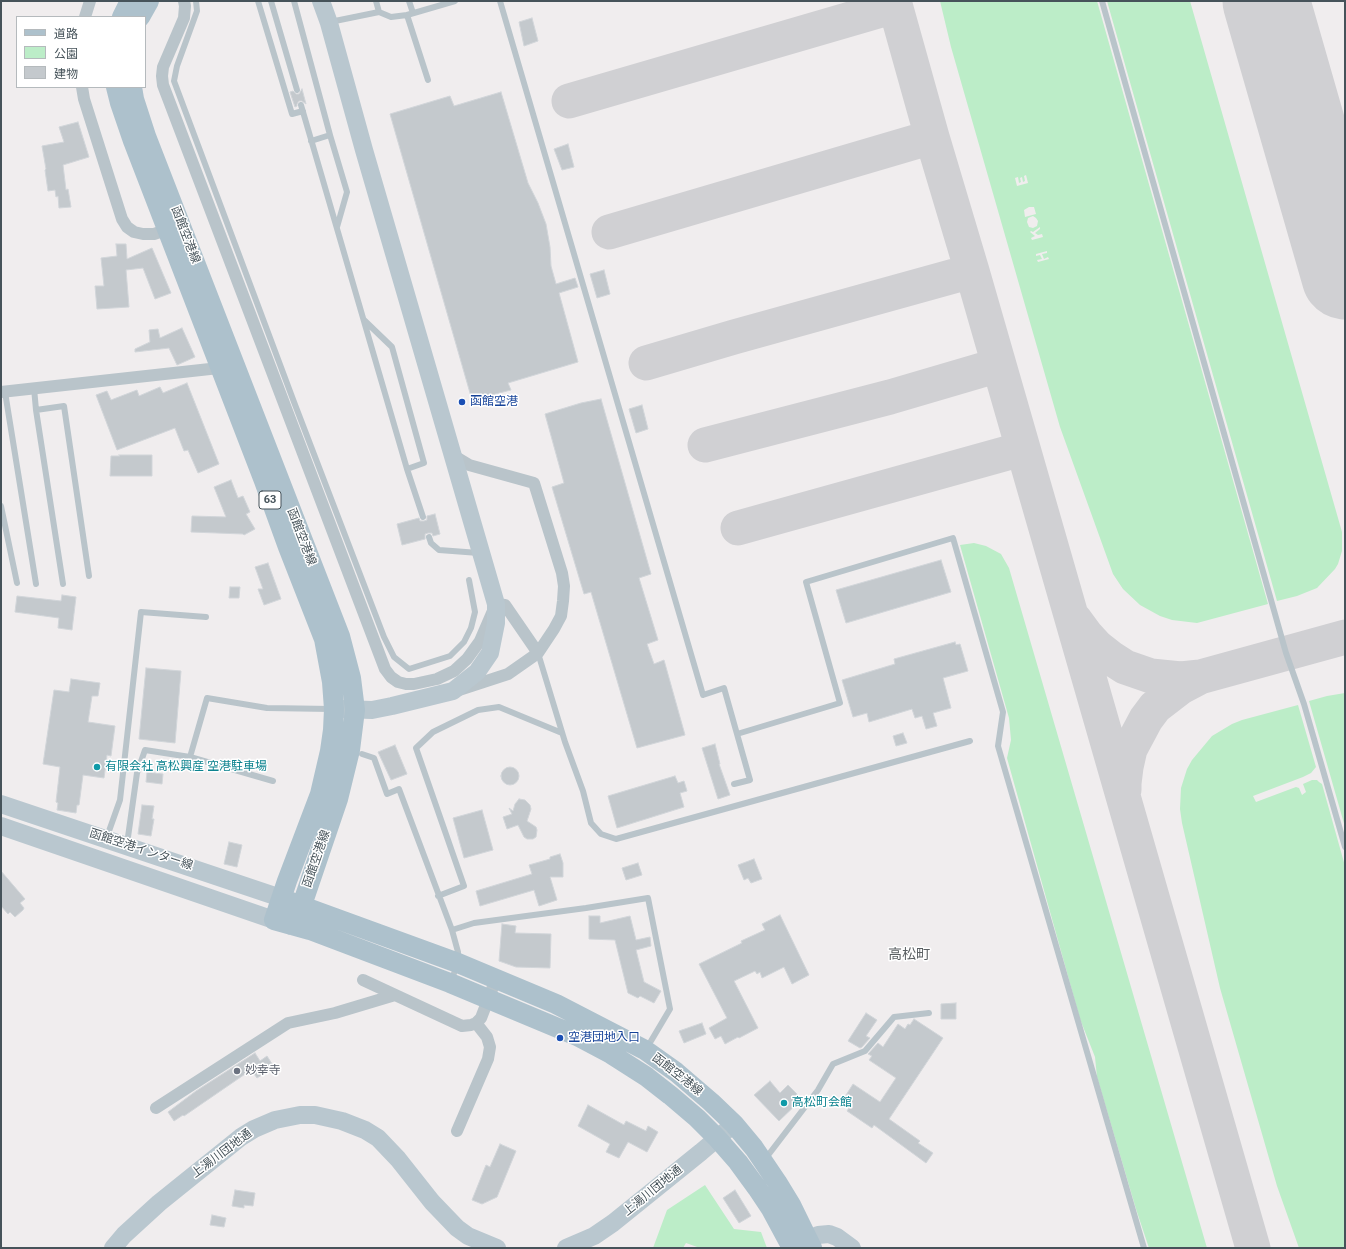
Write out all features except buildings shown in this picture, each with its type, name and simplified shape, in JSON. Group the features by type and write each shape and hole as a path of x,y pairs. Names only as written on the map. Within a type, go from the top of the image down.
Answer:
{"main road":[{"path":"122,16 130,1"},
{"path":"141,16 149,1"},
{"name":"函館空港線","path":"116,88 133,141 174,228 340,636 352,678 355,710 350,750 338,799 302,905 282,923"},
{"name":"函館空港線","path":"132,88 134,99 174,228 219,368 324,639 332,682 334,709 330,751 320,794 281,898 282,923"},
{"name":"函館空港線","path":"281,898 458,962 556,1004 645,1050 676,1072 734,1124 754,1148 815,1241"},
{"name":"函館空港線","path":"282,923 310,930 489,999 576,1036 610,1054 647,1077 697,1118 738,1162 771,1210 792,1248"}],"street":[{"path":"85,16 90,1"},
{"path":"184,1 184,18 163,67 163,85 385,669 391,677 398,682 406,684 414,684 436,679 454,671 468,659 480,641 496,604"},
{"path":"321,1 329,23 364,150 496,604 496,624 490,653 477,672 454,691"},
{"path":"82,88 84,99 122,219 127,227 134,232 143,234 154,234 174,228"},
{"path":"3,392 219,368"},
{"path":"334,709 372,710 454,691 498,678 508,674 538,653 554,629 560,616 564,586 562,573 534,482 469,466 454,456"},
{"path":"496,604 505,605 538,653"},
{"name":"函館空港インター線","path":"1,804 281,898"},
{"name":"函館空港インター線","path":"1,826 282,923"},
{"path":"363,980 462,1026 476,1023 481,1018 496,979"},
{"path":"156,1108 288,1023 335,1013 395,995"},
{"path":"457,1131 488,1059 490,1047 487,1037 476,1023"},
{"name":"上湯川団地通","path":"113,1248 124,1235 159,1203 241,1137 254,1129 275,1120 300,1115 315,1115 342,1121 365,1130 378,1138 398,1159 432,1202 457,1228 468,1236 497,1248"},
{"name":"上湯川団地通","path":"566,1248 594,1236 613,1223 734,1124"},
{"path":"815,1241 829,1234 852,1248"}],"lane":[{"path":"196,1 197,11 177,66 174,81 294,402 384,637 394,657 409,669 450,656 464,642 471,628 475,612 469,580"},
{"path":"258,1 292,114 302,108 406,469 423,517"},
{"path":"271,1 297,90"},
{"path":"294,1 347,192 337,228"},
{"path":"376,1 379,12"},
{"path":"410,1 410,14 428,80"},
{"path":"329,23 379,12 391,17 410,14 455,1"},
{"path":"500,1 703,695 724,688 750,780 734,784"},
{"path":"1102,1 1286,653 1304,704 1345,848"},
{"path":"311,141 330,135"},
{"path":"362,318 392,347 424,463 406,469"},
{"path":"34,388 36,410 63,584"},
{"path":"3,392 36,584"},
{"path":"36,410 64,406 89,576"},
{"path":"1,506 17,583"},
{"path":"429,537 431,543 439,550 481,554"},
{"path":"736,734 840,704 806,582 953,538 1003,712 998,746 1144,1248"},
{"path":"109,830 120,800 141,612 206,617"},
{"path":"538,653 562,733 583,791 591,823 601,834 616,839 970,741"},
{"path":"190,757 206,698 267,708 334,709"},
{"path":"438,896 464,886 416,748 433,732 478,710 499,707 562,733"},
{"path":"128,837 136,774 145,750 190,757 273,781"},
{"path":"362,754 374,758 387,794 399,790 452,930 458,952 458,962 450,983"},
{"path":"452,930 474,923 648,898 670,1010 651,1041"},
{"path":"769,1154 818,1090 833,1064 865,1051 894,1017 929,1013"}],"green space":[{"path":"940,1 1097,1 1268,604 1197,623 1172,620 1160,616 1140,605 1123,589 1113,574 1060,427 951,47","holes":["1026,175 1028,183 1017,186 1015,178 1018,177 1019,183 1021,182 1020,178 1022,177 1023,182 1025,181 1024,176","1029,207 1034,207 1036,214 1025,217 1024,210","1033,216 1036,218 1038,221 1037,226 1033,228 1029,227 1027,222 1028,218","1040,227 1040,229 1035,233 1038,235 1042,234 1043,237 1032,240 1031,238 1035,236 1030,232 1033,232","1047,251 1047,253 1042,254 1044,259 1048,257 1049,259 1038,262 1037,260 1042,259 1040,255 1036,256 1036,254"]},
{"path":"1107,1 1190,1 1342,532 1342,551 1335,569 1317,588 1297,596 1277,601"},
{"path":"974,543 986,546 1001,554 1009,568 1207,1248 1149,1248 1136,1209 1097,1077 1095,1057 1080,1019 1007,758 1011,740 1009,718 960,545"},
{"path":"1345,693 1345,827 1309,701"},
{"path":"1298,705 1316,767 1311,773 1303,777 1253,796 1256,802 1296,787 1299,788 1302,795 1306,792 1303,784 1312,780 1317,780 1322,784 1345,866 1345,1248 1299,1248 1277,1186 1220,988 1180,809 1181,788 1187,769 1192,760 1212,736 1242,720"},
{"path":"705,1185 734,1229 761,1232 767,1248 700,1248 686,1243 683,1248 653,1248 667,1210"}],"taxiway":[{"path":"894,1 1253,1248"},
{"path":"569,101 895,6"},
{"path":"609,232 932,137"},
{"path":"646,363 972,271"},
{"path":"705,445 890,397 999,365"},
{"path":"738,528 1022,449"},
{"path":"1075,620 1097,647 1125,667 1151,676 1181,679 1200,677 1345,637"},
{"path":"1124,790 1126,767 1130,749 1146,719 1155,707 1181,687 1200,677"}],"runway":[{"path":"1266,1 1345,276"}],"place":[{"name":"函館空港","path":"462,402"},
{"name":"有限会社 高松興産 空港駐車場","path":"97,767"},
{"name":"空港団地入口","path":"560,1038"},
{"name":"妙幸寺","path":"237,1071"},
{"name":"高松町会館","path":"784,1103"}],"district":[{"name":"高松町","path":"909,955"}]}
